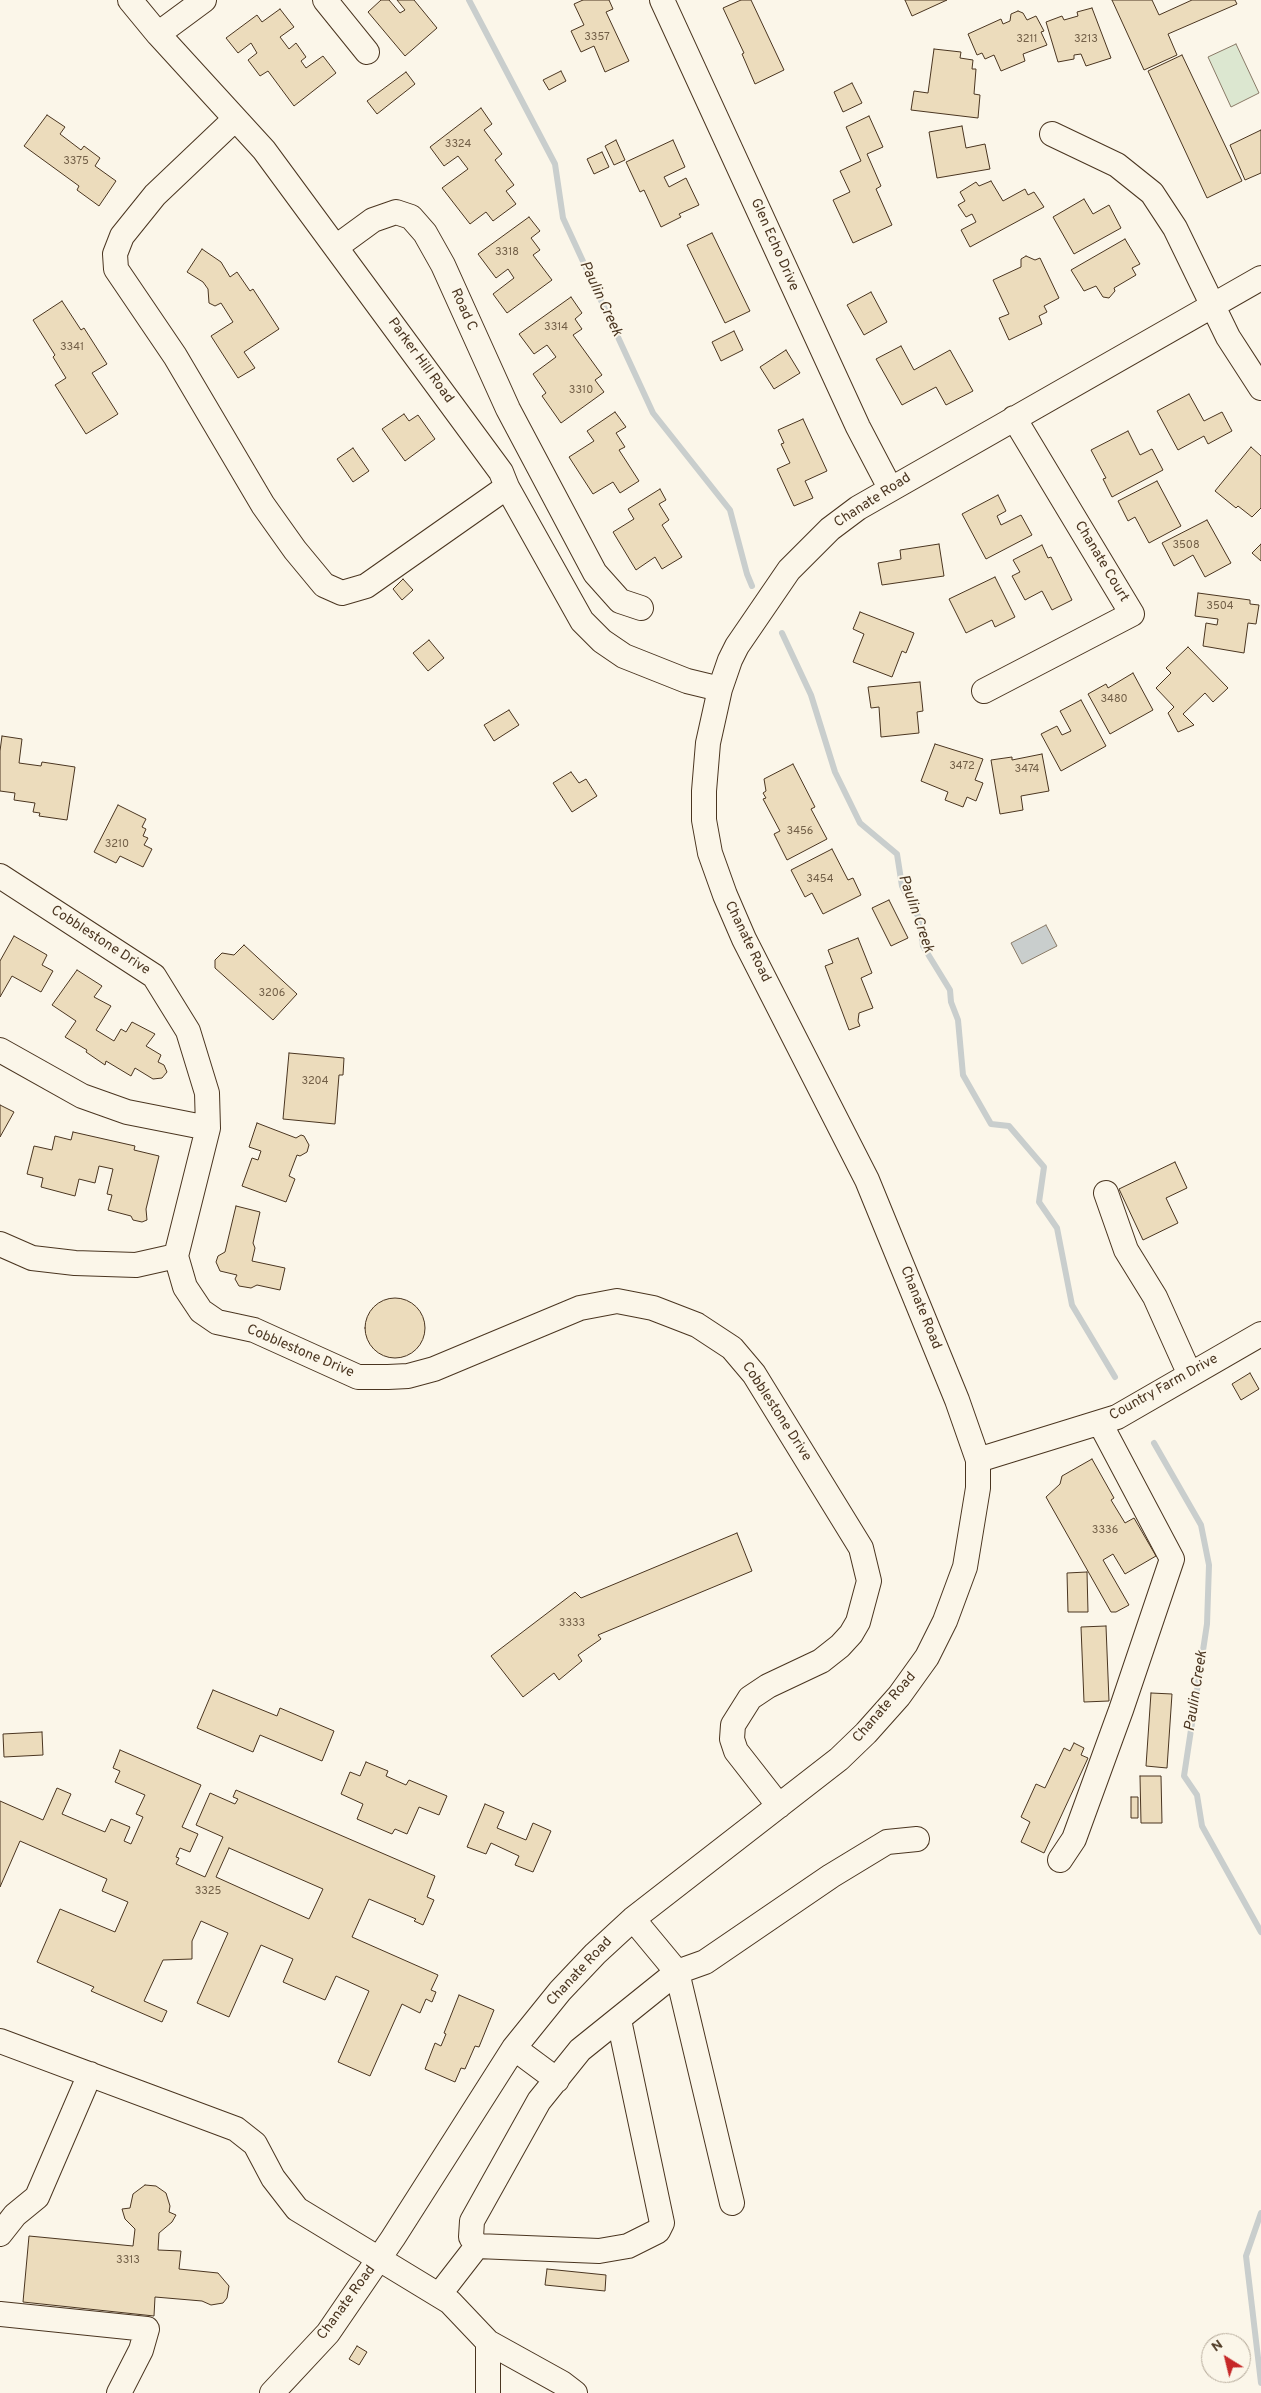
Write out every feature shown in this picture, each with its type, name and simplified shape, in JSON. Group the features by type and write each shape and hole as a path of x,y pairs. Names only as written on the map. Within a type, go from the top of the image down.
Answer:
{"street":[{"name":"Parker Hill Road","path":"130,0 158,34 264,150 336,247 504,479 582,621 602,641 624,656 687,681 720,689"},
{"path":"158,34 204,0"},
{"path":"325,0 367,52"},
{"name":"Glen Echo Drive","path":"662,0 858,427 890,488"},
{"path":"235,119 154,195 122,236 115,254 116,269 176,356 263,505 295,550 324,585 342,593 366,586 504,479 531,452 594,573 620,602 641,608"},
{"path":"1052,134 1117,165 1152,193 1175,228 1211,306 1243,362 1261,388"},
{"name":"Road C","path":"336,247 373,220 385,214 396,212 412,217 425,233 443,265 508,409 531,452"},
{"name":"Chanate Road","path":"272,2393 328,2333 378,2260 514,2048 567,1984 595,1954 633,1919 839,1759 866,1733 899,1696 927,1657 945,1621 965,1567 978,1488 978,1460 957,1400 867,1180 744,938 725,895 710,853 704,820 704,791 708,743 720,689 737,646 789,570 830,529 858,508 890,488 1261,278"},
{"name":"Chanate Court","path":"984,691 1132,614 1014,418"},
{"name":"Cobblestone Drive","path":"0,876 154,976 188,1031 207,1093 208,1128 176,1256 185,1287 201,1311 218,1322 254,1330 358,1377 408,1376 434,1369 580,1308 617,1301 653,1308 697,1325 732,1348 754,1374 861,1548 869,1581 858,1622 851,1634 840,1646 821,1661 768,1686 750,1698 733,1725 732,1739 736,1751 779,1806"},
{"path":"0,1050 82,1096 126,1112 208,1128"},
{"path":"1106,1193 1126,1250 1155,1297 1190,1375"},
{"path":"0,1244 32,1258 75,1263 136,1265 176,1256"},
{"name":"Country Farm Drive","path":"978,1460 1117,1418 1261,1334"},
{"path":"1060,1860 1074,1839 1121,1710 1172,1559 1100,1422"},
{"path":"477,2246 471,2237 472,2221 539,2101 580,2050 677,1972 706,1962 831,1876 886,1842 917,1839"},
{"path":"633,1919 677,1972 732,2204"},
{"path":"477,2246 599,2251 628,2246 658,2231 662,2223 618,2020"},
{"path":"0,2041 236,2129 255,2144 273,2178 297,2209 378,2260 413,2278 450,2302 488,2342 562,2383 575,2393"},
{"path":"514,2048 556,2080"},
{"path":"0,2234 15,2215 37,2197 90,2074"},
{"path":"439,2295 477,2246"},
{"path":"0,2314 147,2329 141,2350 119,2393"},
{"path":"488,2342 488,2393"}],"green space":[{"path":"1236,44 1259,93 1231,107 1208,57"}],"shaded area":[{"path":"1046,925 1057,946 1022,964 1011,943"}],"building":[{"path":"381,0 389,0 400,13 405,10 397,0 414,0 437,28 405,56 368,12"},
{"path":"583,0 609,0 613,9 606,12 629,61 605,72 594,46 581,52 571,31 584,25 574,4"},
{"path":"741,0 751,0 784,70 755,84 742,54 744,53 723,8"},
{"path":"905,0 947,0 912,16"},
{"path":"1112,0 1152,0 1159,15 1192,0 1235,0 1237,4 1168,34 1177,55 1144,70"},
{"path":"1092,8 1111,58 1086,66 1081,54 1074,55 1074,59 1058,62 1046,22 1062,16 1064,20 1078,16 1077,12"},
{"path":"280,9 294,27 280,37 289,49 296,43 306,57 301,61 306,68 323,56 336,73 294,106 268,71 260,76 248,60 257,53 251,43 238,53 226,38 257,15 262,22"},
{"path":"1018,11 1023,13 1027,20 1036,16 1044,31 1041,32 1047,45 1023,54 1025,61 1001,71 994,55 985,59 982,53 977,55 968,34 1001,19 1003,24 1010,21 1011,14"},
{"path":"934,49 961,52 960,58 973,60 972,69 976,69 974,94 980,95 978,118 911,110 914,91 928,93"},
{"path":"1182,55 1242,181 1207,198 1148,71"},
{"path":"561,71 566,81 549,90 543,80"},
{"path":"406,72 415,84 377,114 367,101"},
{"path":"852,83 862,103 843,112 834,92"},
{"path":"481,108 492,124 484,130 502,154 495,160 514,185 506,191 516,204 493,221 486,212 470,224 442,188 468,169 458,156 444,166 430,147"},
{"path":"47,115 65,127 60,134 81,150 84,146 100,158 95,166 116,181 99,206 77,190 79,186 24,146"},
{"path":"869,116 883,147 867,154 881,186 876,189 892,225 853,243 833,200 850,192 840,171 861,161 846,127"},
{"path":"962,126 966,148 985,144 990,169 937,178 929,132"},
{"path":"1261,130 1261,173 1245,180 1230,145"},
{"path":"616,140 625,160 614,165 605,146"},
{"path":"673,140 685,167 664,177 669,187 686,178 699,205 679,214 681,217 661,227 644,190 640,192 626,162"},
{"path":"602,152 609,167 594,174 587,159"},
{"path":"991,181 1003,201 1025,189 1028,195 1034,192 1044,207 970,247 961,230 976,222 972,214 966,217 958,205 965,201 960,192 976,182 979,186"},
{"path":"1084,199 1093,214 1109,205 1121,228 1074,254 1053,217"},
{"path":"529,217 540,231 531,238 540,250 533,255 552,280 507,313 493,294 514,278 508,269 496,278 478,254"},
{"path":"712,233 750,311 725,323 687,245"},
{"path":"1125,239 1140,264 1132,268 1136,275 1114,288 1115,291 1109,298 1103,297 1096,286 1084,291 1071,270"},
{"path":"202,249 221,262 230,277 237,272 250,291 253,289 279,329 244,352 255,368 238,378 211,336 233,322 221,303 215,306 209,303 208,289 203,282 187,272"},
{"path":"1026,256 1035,260 1040,258 1059,298 1044,306 1047,312 1039,316 1042,324 1009,340 999,318 1009,314 993,280 1021,267 1021,259"},
{"path":"871,292 887,322 864,335 847,305"},
{"path":"571,297 582,313 575,319 582,329 573,335 602,375 595,380 604,392 561,423 542,396 546,393 533,374 556,357 547,345 534,354 519,334"},
{"path":"62,301 81,330 84,328 107,364 92,373 118,414 86,434 55,385 66,378 53,357 55,355 33,320"},
{"path":"734,331 743,350 721,361 712,342"},
{"path":"901,346 914,370 950,350 973,391 946,405 936,387 902,405 876,359"},
{"path":"786,350 800,373 774,389 760,367"},
{"path":"1189,394 1204,421 1222,412 1232,431 1208,444 1204,436 1178,450 1157,411"},
{"path":"615,412 626,427 616,433 625,447 619,450 639,481 620,493 613,482 593,494 569,457 594,441 587,431"},
{"path":"404,414 409,421 418,415 435,439 405,461 382,429"},
{"path":"803,419 827,471 805,481 813,498 794,506 777,469 790,463 781,444 784,443 778,430"},
{"path":"1128,431 1140,455 1152,449 1163,470 1112,497 1103,479 1106,478 1091,450"},
{"path":"1251,447 1261,456 1261,508 1252,517 1238,506 1236,508 1215,491"},
{"path":"353,448 369,471 353,482 337,459"},
{"path":"1157,481 1181,526 1149,543 1135,517 1128,521 1118,501"},
{"path":"660,489 666,500 659,504 669,520 662,525 682,557 662,569 655,557 636,570 613,532 634,519 628,509"},
{"path":"998,495 1006,511 997,516 1001,525 1021,515 1032,535 986,559 962,514"},
{"path":"1207,520 1231,563 1205,577 1193,555 1174,566 1162,543"},
{"path":"939,544 944,576 882,585 878,563 901,559 900,550"},
{"path":"1261,544 1261,561 1252,553"},
{"path":"1042,545 1048,558 1051,557 1072,600 1052,610 1042,591 1025,600 1012,576 1020,572 1013,560"},
{"path":"995,577 1015,617 995,627 992,620 966,633 949,599"},
{"path":"403,579 413,590 402,600 393,589"},
{"path":"1198,593 1250,600 1250,604 1259,605 1256,624 1248,623 1244,653 1203,646 1206,623 1217,625 1218,619 1195,616"},
{"path":"860,612 914,633 906,653 902,651 892,677 853,662 864,634 853,629"},
{"path":"429,640 444,658 428,671 413,653"},
{"path":"1188,647 1228,688 1213,702 1205,693 1183,714 1194,725 1178,732 1168,713 1174,707 1156,688 1171,673 1166,668"},
{"path":"1133,673 1153,710 1110,734 1088,694 1106,684 1108,688"},
{"path":"920,682 923,711 917,712 919,733 881,737 879,707 871,708 868,687"},
{"path":"1081,700 1106,746 1061,771 1041,734 1057,726 1062,735 1071,731 1060,711"},
{"path":"509,710 519,725 494,741 484,725"},
{"path":"2,736 22,739 19,763 41,766 42,762 75,767 67,820 39,816 40,813 33,812 35,803 14,800 15,793 0,791"},
{"path":"935,744 983,759 975,780 983,783 976,801 967,797 963,807 945,800 948,792 921,781"},
{"path":"1042,754 1049,791 1021,796 1023,810 1000,814 991,760 1012,757 1012,760"},
{"path":"793,764 815,807 811,809 827,839 787,860 774,834 780,831 763,799 766,798 763,793 766,791 764,779"},
{"path":"571,772 579,783 586,779 597,796 572,812 553,783"},
{"path":"118,805 146,819 142,827 146,829 143,836 148,838 144,845 152,849 143,867 120,856 116,863 94,852"},
{"path":"832,849 848,880 853,878 861,895 823,914 812,893 805,897 791,870"},
{"path":"889,900 908,938 891,946 872,908"},
{"path":"14,936 47,955 42,965 53,971 41,992 12,976 0,997 0,961"},
{"path":"858,938 872,973 861,978 873,1008 859,1013 858,1021 860,1026 849,1030 825,966 833,963 828,950"},
{"path":"244,945 297,994 273,1020 215,968 215,960 222,953 234,955"},
{"path":"77,970 102,986 94,997 111,1006 96,1030 114,1041 121,1029 126,1032 132,1022 155,1034 146,1046 161,1055 158,1062 164,1065 167,1072 162,1078 153,1079 135,1068 131,1076 106,1061 105,1065 86,1052 87,1050 65,1037 76,1021 52,1005"},
{"path":"289,1053 344,1058 343,1075 339,1075 335,1124 283,1119"},
{"path":"0,1105 14,1112 0,1137"},
{"path":"257,1123 296,1138 301,1135 304,1136 309,1145 307,1152 300,1156 297,1155 289,1176 295,1179 286,1202 242,1186 252,1158 258,1160 261,1151 249,1147"},
{"path":"73,1132 135,1146 134,1150 159,1156 146,1209 147,1220 142,1222 133,1220 131,1216 108,1210 112,1195 107,1194 113,1169 99,1166 95,1183 79,1179 75,1196 41,1187 43,1178 27,1174 34,1146 52,1150 55,1136 71,1140"},
{"path":"1175,1162 1187,1188 1166,1198 1178,1223 1143,1240 1119,1189"},
{"path":"236,1206 260,1212 253,1243 255,1248 252,1261 285,1268 280,1290 257,1285 251,1288 239,1286 235,1279 237,1275 220,1271 216,1262 218,1256 225,1252"},
{"path":"395,1298 412,1303 420,1311 425,1328 420,1345 412,1353 395,1358 378,1353 370,1345 365,1328 370,1311 378,1303"},
{"path":"1250,1373 1259,1389 1241,1400 1232,1384"},
{"path":"1092,1459 1114,1498 1111,1500 1125,1523 1134,1518 1156,1556 1125,1574 1113,1554 1103,1560 1129,1605 1116,1612 1111,1612 1046,1497 1060,1484 1062,1476"},
{"path":"737,1533 752,1571 598,1635 601,1639 578,1655 582,1661 559,1680 554,1673 523,1697 491,1656 575,1592 581,1598"},
{"path":"1087,1572 1088,1612 1068,1612 1067,1573"},
{"path":"1106,1626 1109,1701 1084,1702 1081,1627"},
{"path":"213,1690 277,1716 280,1708 334,1731 322,1761 260,1735 253,1752 197,1728"},
{"path":"1151,1693 1172,1694 1167,1768 1146,1766"},
{"path":"42,1732 43,1755 4,1757 3,1734"},
{"path":"1074,1743 1084,1748 1081,1755 1088,1758 1044,1853 1021,1842 1030,1822 1021,1817 1036,1784 1045,1788 1064,1748 1070,1751"},
{"path":"120,1750 201,1785 182,1827 198,1834 190,1852 180,1848 176,1857 179,1858 176,1864 205,1877 223,1837 196,1825 210,1793 235,1804 238,1799 233,1797 236,1790 435,1876 427,1897 434,1900 423,1925 414,1921 416,1919 369,1899 352,1937 438,1975 431,1990 436,1992 432,2002 426,1999 420,2013 402,2004 370,2076 338,2062 369,1991 336,1976 325,2000 283,1982 293,1959 261,1945 229,2017 197,2003 228,1933 201,1921 192,1941 192,1959 163,1960 144,2001 167,2011 162,2022 91,1991 94,1987 37,1962 60,1909 115,1932 128,1902 102,1891 107,1879 20,1841 0,1887 0,1801 43,1820 57,1788 71,1794 62,1814 105,1832 111,1819 130,1827 124,1841 131,1844 143,1817 136,1814 145,1795 115,1782 120,1771 113,1768","holes":["229,1848 323,1889 309,1919 216,1877"]},
{"path":"366,1762 388,1771 386,1776 406,1785 409,1780 447,1796 439,1815 419,1807 407,1834 395,1829 392,1834 357,1819 363,1804 341,1794 350,1772 360,1776"},
{"path":"1140,1776 1161,1776 1162,1823 1141,1823"},
{"path":"1131,1797 1138,1797 1138,1818 1131,1818"},
{"path":"485,1804 504,1812 497,1828 526,1840 533,1823 551,1831 533,1872 515,1865 519,1856 491,1843 486,1854 467,1847"},
{"path":"459,1995 494,2010 479,2047 475,2046 465,2069 461,2068 455,2082 425,2069 435,2043 441,2046"},
{"path":"145,2185 156,2186 166,2193 170,2206 169,2212 176,2215 172,2222 159,2233 158,2250 181,2251 179,2269 218,2273 229,2286 227,2298 223,2303 211,2305 202,2301 155,2297 154,2316 23,2302 29,2236 133,2246 135,2229 125,2219 122,2209 130,2208 133,2194"},
{"path":"547,2269 606,2275 605,2291 545,2285"},
{"path":"357,2346 367,2352 359,2365 349,2359"}],"waterway":[{"name":"Paulin Creek","path":"469,0 555,164 563,218 653,413 730,510 752,586"},
{"name":"Paulin Creek","path":"782,633 811,695 835,772 860,823 897,854 902,886 919,918 923,946 950,990 951,1002 958,1020 963,1075 991,1124 1009,1126 1044,1167 1039,1202 1057,1228 1072,1305 1115,1377"},
{"name":"Paulin Creek","path":"1154,1443 1201,1525 1209,1565 1207,1624 1184,1776 1197,1795 1202,1826 1261,1932"},
{"name":"Paulin Creek","path":"1261,2213 1246,2256 1261,2383"}]}
